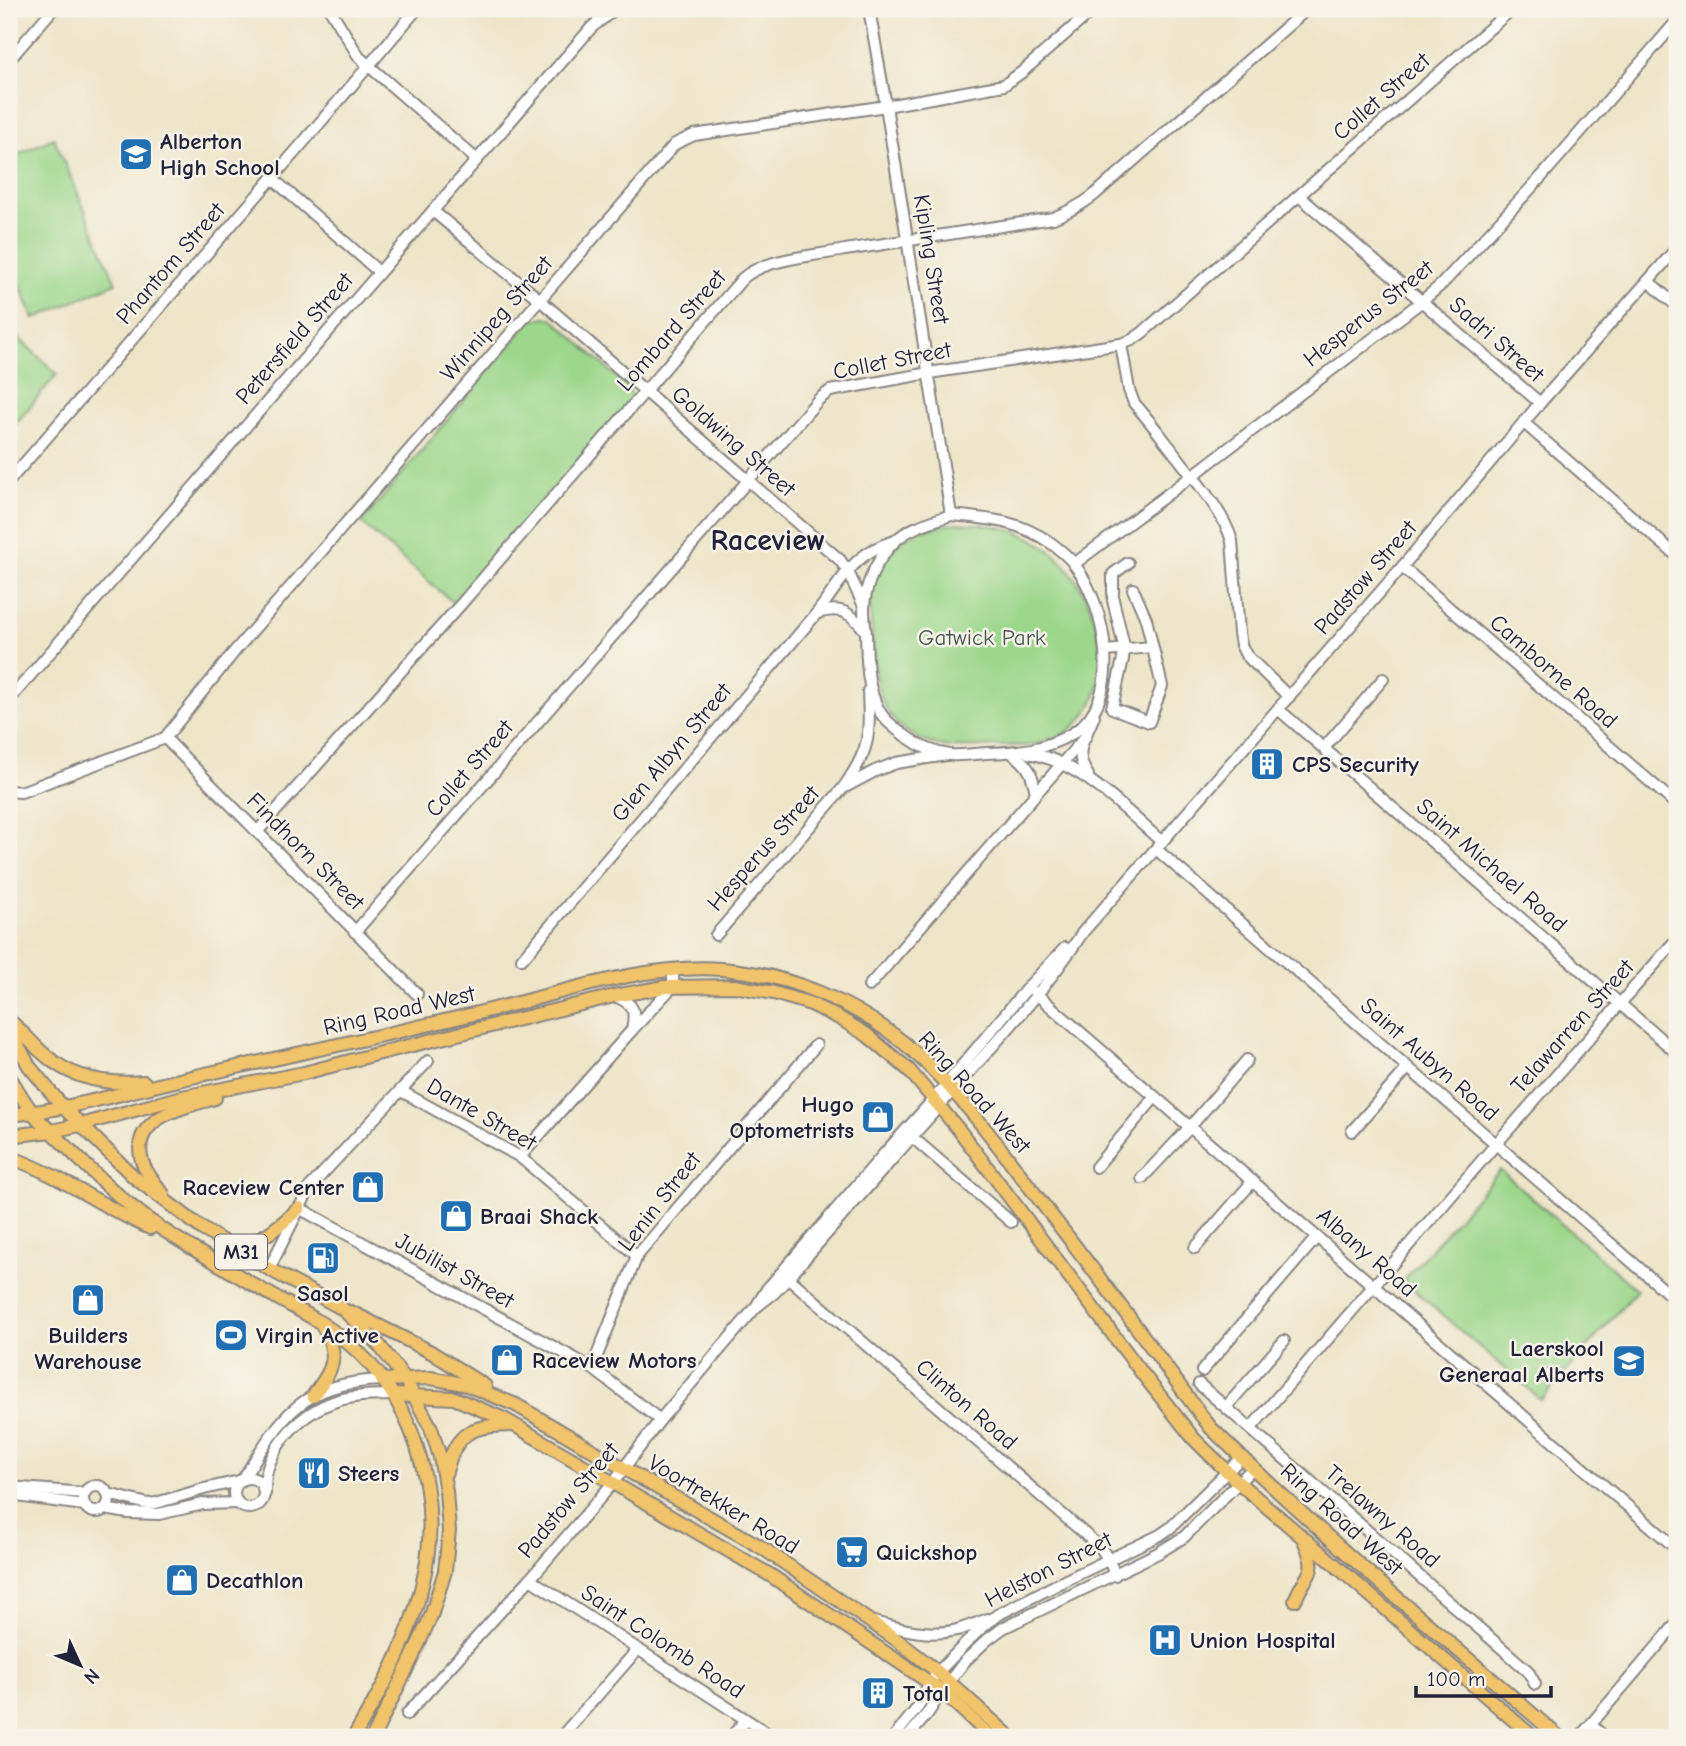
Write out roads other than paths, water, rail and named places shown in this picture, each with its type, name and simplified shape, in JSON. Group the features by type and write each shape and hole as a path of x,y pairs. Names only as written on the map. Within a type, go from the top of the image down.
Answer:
{"main road":[{"name":"Ring Road West","path":"9,1115 63,1107 655,972 696,968 746,972 802,986 827,996 902,1042 923,1060 975,1117 1211,1428 1354,1560 1559,1737"},
{"name":"Ring Road West","path":"9,1136 80,1125 182,1097 304,1073 614,996 673,986 734,986 775,993 811,1004 867,1035 909,1070 1194,1439 1239,1483 1533,1737"},
{"path":"9,1020 58,1066 92,1080 113,1084 180,1080"},
{"path":"9,1028 29,1066 80,1125"},
{"path":"9,1076 33,1113 51,1131"},
{"path":"171,1205 142,1164 142,1136 150,1125 168,1112 220,1096 249,1083"},
{"name":"M31","path":"80,1125 134,1177 204,1230 343,1309 379,1345 405,1379 413,1395"},
{"name":"M31","path":"51,1131 145,1218 260,1289 320,1322 348,1342 393,1395"},
{"path":"9,1157 59,1179 143,1225 179,1240"},
{"path":"233,1248 263,1238 299,1208"},
{"path":"343,1309 431,1352 516,1405"},
{"path":"313,1396 327,1377 333,1361 332,1343 320,1322"},
{"name":"Voortrekker Road","path":"382,1380 430,1378 467,1385 516,1405 761,1547 897,1640 934,1677"},
{"path":"354,1737 400,1651 414,1614 425,1571 429,1511 421,1461 412,1432 393,1395"},
{"name":"Voortrekker Road","path":"393,1395 454,1398 514,1425 770,1575 934,1677 1010,1737"},
{"path":"373,1737 431,1616 444,1571 449,1531 440,1457 431,1428 413,1395"},
{"path":"444,1478 451,1454 465,1434 487,1425 514,1425"},
{"path":"1295,1600 1308,1578 1312,1562 1304,1538"},
{"path":"391,1668 406,1671"},
{"name":"Voortrekker Road","path":"946,1686 991,1737"}],"street":[{"path":"9,60 53,9"},
{"path":"330,9 359,57 477,160"},
{"name":"Phantom Street","path":"9,481 417,9"},
{"name":"Petersfield Street","path":"9,700 592,27 615,9"},
{"name":"Kipling Street","path":"869,9 951,516"},
{"name":"Winnipeg Street","path":"165,738 234,652 675,144 694,135 1004,85 1094,9"},
{"name":"Lombard Street","path":"257,832 462,603 752,270 784,261 1053,218 1081,206 1307,9"},
{"name":"Collet Street","path":"355,932 819,399 830,391 1121,344 1132,340 1512,9"},
{"name":"Hesperus Street","path":"1074,564 1192,477 1442,284 1543,175 1677,21"},
{"path":"272,178 379,272"},
{"name":"Sadri Street","path":"1299,196 1540,403"},
{"name":"Goldwing Street","path":"433,211 540,300 839,560 847,570 864,606"},
{"name":"Padstow Street","path":"407,1714 612,1484 660,1420 756,1307 767,1289 785,1275 912,1137 949,1088 1032,991 1677,248"},
{"path":"1648,281 1677,306"},
{"path":"1121,344 1134,403 1224,520 1229,532 1241,645 1246,655 1289,697"},
{"path":"1524,423 1677,556"},
{"path":"1092,782 1080,761 1080,752 1102,691 1105,676 1104,636 1093,598 1074,564 1052,544 1020,526 988,519 951,516 924,524 895,541 881,558 870,580 864,606 867,673 880,711 904,735 923,747 949,755 1015,752 1052,744 1079,729 1090,715 1102,691"},
{"name":"Glen Albyn Street","path":"522,959 817,613 847,570 864,554 881,544 895,541"},
{"path":"1128,564 1112,574 1113,600 1124,649 1112,708 1149,722 1162,686 1146,620 1133,589"},
{"name":"Camborne Road","path":"1402,567 1677,805"},
{"path":"817,613 843,611 866,629"},
{"path":"1105,651 1153,647"},
{"name":"Hesperus Street","path":"716,935 843,788 863,756 868,741 867,673"},
{"path":"1324,748 1383,679"},
{"name":"Saint Michael Road","path":"1278,709 1677,1053"},
{"path":"869,986 1086,736"},
{"path":"9,791 22,792 165,738"},
{"name":"Findhorn Street","path":"165,738 417,994"},
{"path":"1015,752 1030,770 1036,793"},
{"name":"Saint Aubyn Road","path":"1015,752 1039,755 1063,763 1092,782 1159,846 1408,1068 1677,1301"},
{"name":"Hesperus Street","path":"843,788 896,763 949,755"},
{"name":"Telawarren Street","path":"1251,1428 1677,939"},
{"path":"520,1157 673,986 673,971"},
{"name":"Albany Road","path":"1032,991 1677,1549"},
{"path":"614,996 628,1002 634,1012 632,1030"},
{"name":"Lenin Street","path":"593,1368 637,1256 816,1045"},
{"path":"1142,1178 1247,1060"},
{"path":"269,1269 310,1187 428,1061"},
{"path":"1352,1130 1408,1068"},
{"name":"Dante Street","path":"401,1091 520,1157 637,1256"},
{"path":"1096,1167 1155,1097"},
{"name":"Padstow Street","path":"785,1275 883,1155 937,1103"},
{"path":"912,1137 1011,1222"},
{"path":"1195,1248 1253,1181"},
{"name":"Jubilist Street","path":"299,1208 593,1368"},
{"path":"1202,1371 1317,1237"},
{"name":"Clinton Road","path":"785,1275 1088,1536 1109,1559 1115,1575"},
{"path":"1226,1407 1284,1341"},
{"path":"593,1368 660,1420"},
{"path":"382,1380 347,1383 313,1396 296,1407 281,1422 234,1490 235,1499 247,1508 260,1504 265,1493 266,1472 271,1461 291,1429 303,1419 339,1400 355,1396 393,1395"},
{"name":"Trelawny Road","path":"1199,1384 1528,1671 1535,1684"},
{"name":"Helston Street","path":"894,1737 918,1707 934,1677 997,1615 1147,1542 1170,1528 1241,1458"},
{"name":"Helston Street","path":"908,1737 972,1654 987,1640 1003,1628 1172,1546 1253,1468"},
{"path":"108,1494 148,1504 248,1477 258,1480 265,1493"},
{"path":"105,1509 109,1502 108,1494 99,1486 91,1487 85,1499 89,1511 93,1512 105,1509 143,1514 168,1512 203,1504 238,1503"},
{"path":"9,1487 85,1499"},
{"path":"9,1497 85,1499"},
{"name":"Saint Colomb Road","path":"530,1579 773,1737"},
{"path":"865,1619 903,1630 934,1633 955,1631 997,1615"},
{"path":"1580,1737 1677,1623"},
{"path":"561,1737 638,1649"},
{"path":"731,1737 746,1720"},
{"path":"1591,1725 1605,1737"}],"place":[{"name":"Alberton High School","path":"136,154"},
{"name":"CPS Security","path":"1267,764"},
{"name":"Hugo Optometrists","path":"878,1117"},
{"name":"Raceview Center","path":"368,1187"},
{"name":"Braai Shack","path":"456,1216"},
{"name":"Sasol","path":"323,1258"},
{"name":"Builders Warehouse","path":"88,1300"},
{"name":"Virgin Active","path":"231,1335"},
{"name":"Raceview Motors","path":"507,1360"},
{"name":"Laerskool Generaal Alberts","path":"1629,1361"},
{"name":"Steers","path":"314,1473"},
{"name":"Quickshop","path":"852,1552"},
{"name":"Decathlon","path":"182,1580"},
{"name":"Union Hospital","path":"1165,1640"},
{"name":"Total","path":"878,1693"}],"district":[{"name":"Raceview","path":"768,540"}],"park label":[{"name":"Gatwick Park","path":"982,637"}]}
